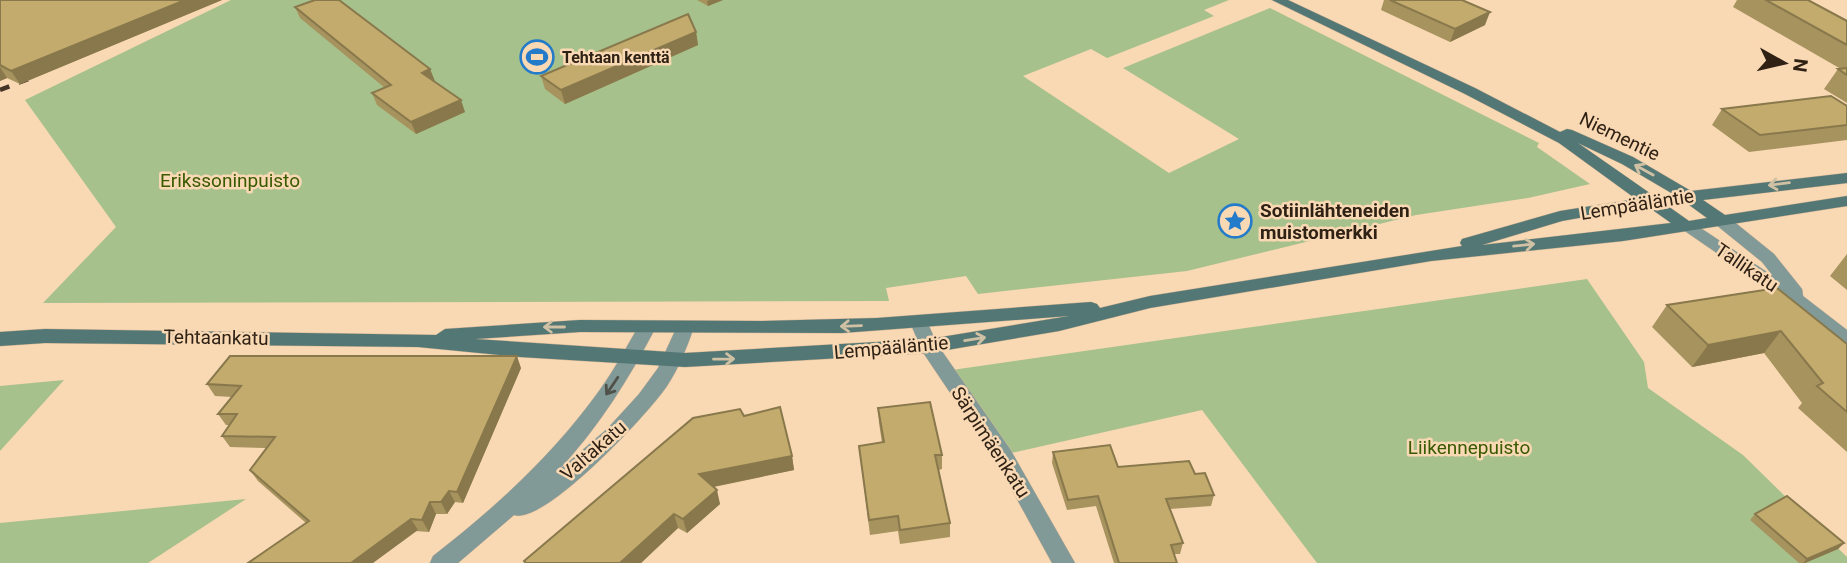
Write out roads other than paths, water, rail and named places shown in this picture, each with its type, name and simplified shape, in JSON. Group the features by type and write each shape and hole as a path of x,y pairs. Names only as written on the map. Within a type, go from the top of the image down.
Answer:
{"main road":[{"name":"Niementie","path":"1278,0 1564,140 1687,227"},
{"name":"Niementie","path":"1493,103 1604,148 1689,196 1721,220"},
{"name":"Lempääläntie","path":"1431,254 1560,216 1651,201 1847,178"},
{"name":"Lempääläntie","path":"631,358 733,359 929,346 1059,325 1148,303 1431,254 1687,227 1847,201"},
{"name":"Lempääläntie","path":"647,327 806,327 919,322 1148,303"},
{"name":"Tehtaankatu","path":"418,340 518,327 647,327"},
{"name":"Tehtaankatu","path":"5,340 123,336 418,340 631,358"}],"street":[{"name":"Tallikatu","path":"1721,220 1768,258 1807,307"},
{"name":"Tallikatu","path":"1687,227 1807,307 1847,340"},
{"name":"Särpimäenkatu","path":"919,322 929,346 1003,455 1063,563"},
{"name":"Valtakatu","path":"442,563 519,500 565,449 631,358 647,327"},
{"name":"Valtakatu","path":"468,542 532,501 615,434 659,382 685,327"}],"railway":[{"path":"0,90 36,76"}],"place":[{"name":"Tehtaan kenttä","path":"537,57"},
{"name":"Sotiinlähteneiden muistomerkki","path":"1235,221"}],"park label":[{"name":"Erikssoninpuisto","path":"230,180"},
{"name":"Liikennepuisto","path":"1469,447"}]}
